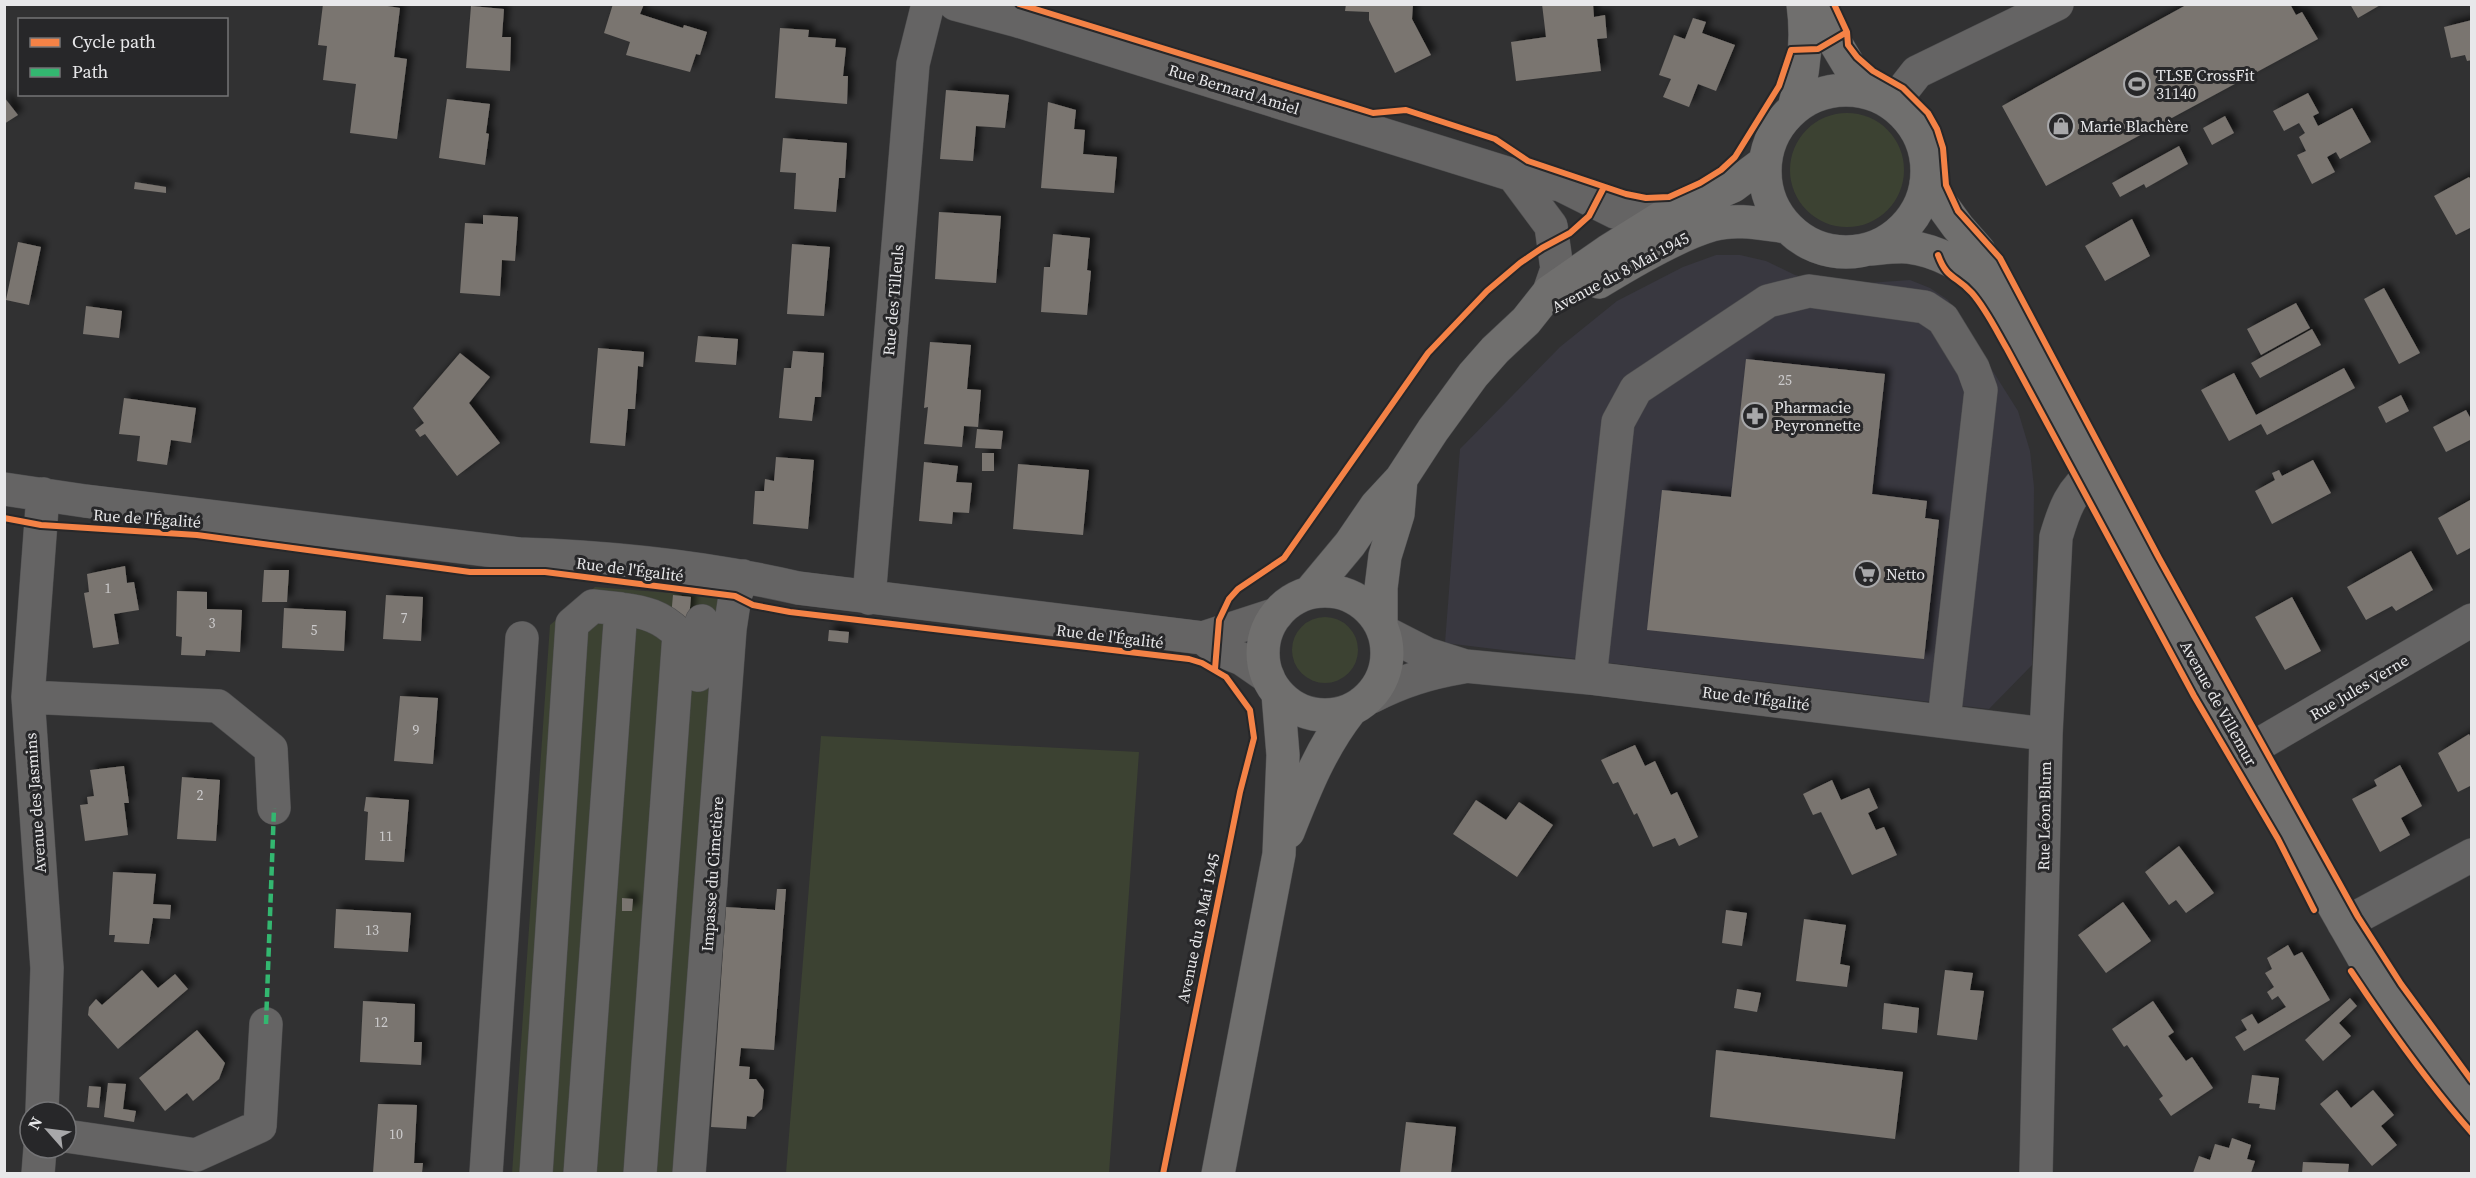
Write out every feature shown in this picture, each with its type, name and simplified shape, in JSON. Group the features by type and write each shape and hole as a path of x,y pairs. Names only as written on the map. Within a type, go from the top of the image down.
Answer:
{"main road":[{"path":"1794,108 1804,62 1806,26 1803,4"},
{"path":"1812,4 1851,69 1908,119 1921,138 1926,160 1926,183 1916,212 1896,235 1870,249 1847,253 1825,250 1804,241 1787,227 1773,208 1766,186 1765,162 1770,142 1780,124 1794,108 1813,97 1833,91 1855,90 1884,100"},
{"name":"Avenue du 8 Mai 1945","path":"1310,592 1350,544 1376,506 1401,479 1473,375 1495,350 1526,321 1549,292 1664,216 1733,186 1765,162"},
{"name":"Avenue de Villemur","path":"1926,183 1958,227 1979,251 1991,285 2026,343 2246,752 2344,924 2400,1013 2439,1069 2472,1107"},
{"name":"Avenue du 8 Mai 1945","path":"1526,321 1570,299 1624,267 1713,225 1744,222 1787,227"},
{"name":"Avenue de Villemur","path":"1870,249 1908,247 1938,255 1967,269 1991,285"},
{"name":"Avenue du 8 Mai 1945","path":"1382,628 1381,588 1385,556 1398,514 1401,479"},
{"path":"1218,1173 1279,854 1283,755 1273,686 1263,661 1264,644 1268,628 1286,604 1310,592 1326,590 1343,593 1358,600 1371,610 1382,628 1388,649 1386,666 1380,682 1331,735 1316,761 1279,854"},
{"path":"1273,686 1293,707 1311,714 1331,716 1360,704"}],"street":[{"name":"Rue des Tilleuls","path":"869,598 913,63 928,4"},
{"name":"Rue Bernard Amiel","path":"955,4 1015,20 1513,175 1561,185 1615,212 1634,217 1664,216"},
{"path":"1884,100 1917,72 2057,4"},
{"path":"1513,175 1551,226 1557,269 1549,292"},
{"path":"1590,678 1618,422 1636,389 1768,301 1809,291 1925,307 1942,319 1973,368 1981,390 1944,720"},
{"name":"Rue Léon Blum","path":"2036,1173 2046,734 2056,537 2064,511 2080,483 2095,473"},
{"name":"Rue de l'Égalité","path":"4,489 519,554 572,556 743,576 798,588 869,598 1203,638 1277,614"},
{"name":"Avenue des Jasmins","path":"42,1100 47,968 28,697 43,494"},
{"name":"Impasse du Cimetière","path":"688,1173 730,629 735,596 743,576"},
{"path":"536,1173 572,624 593,606 649,613 668,623 679,634 663,1173"},
{"path":"580,1173 621,609"},
{"name":"Rue Jules Verne","path":"2246,752 2472,620"},
{"path":"640,1173 702,621"},
{"name":"Rue de l'Égalité","path":"1382,628 1427,654 1465,666 1590,678 2046,734"},
{"path":"486,1173 522,638"},
{"name":"Rue de l'Égalité","path":"1203,638 1217,649 1242,659 1273,686"},
{"name":"Rue de l'Égalité","path":"1360,704 1399,682 1465,666"},
{"path":"28,697 218,706 271,749 274,808"},
{"path":"2344,924 2472,855"},
{"path":"503,921 598,927"},
{"path":"78,1138 196,1155 260,1126 266,1024"}],"shaded area":[{"path":"1716,255 1740,255 1766,261 1795,275 1822,282 1854,284 1910,280 1930,288 1948,300 2018,411 2030,451 2034,487 2032,665 1989,709 1445,643 1460,449 1560,347 1617,301 1683,267"}],"green space":[{"path":"1847,113 1869,117 1888,129 1900,148 1904,170 1900,192 1888,211 1869,223 1847,227 1825,223 1806,211 1794,192 1790,170 1794,148 1806,129 1825,117"},
{"path":"595,587 721,597 679,1173 512,1174 550,625"},
{"path":"1318,617 1332,617 1344,622 1353,631 1358,650 1356,663 1349,674 1332,683 1318,683 1306,678 1297,669 1292,657 1292,643 1297,631 1306,622"},
{"path":"821,736 1139,752 1109,1173 786,1173"}],"building":[{"path":"323,4 375,4 400,8 394,57 407,59 397,139 350,133 356,84 323,80 327,46 318,45"},
{"path":"613,4 644,4 640,14 683,28 684,25 707,32 700,55 696,54 690,72 626,55 630,42 604,33"},
{"path":"1346,4 1413,4 1412,19 1431,55 1395,73 1369,20 1369,12 1345,11"},
{"path":"1542,4 1593,4 1594,17 1605,15 1607,38 1597,39 1601,71 1516,81 1511,42 1546,37"},
{"path":"2188,4 2290,4 2296,15 2302,12 2318,39 2046,186 2002,106"},
{"path":"2350,4 2382,4 2358,18"},
{"path":"471,6 504,9 502,37 511,37 510,71 466,68"},
{"path":"1693,18 1706,22 1702,33 1735,45 1716,91 1698,84 1689,107 1663,97 1671,79 1659,75 1674,35 1685,39"},
{"path":"2472,20 2472,60 2467,61 2465,55 2451,58 2444,27"},
{"path":"780,28 809,30 808,37 836,39 835,47 846,48 843,76 848,76 847,104 775,98"},
{"path":"946,90 1009,95 1005,128 976,126 973,161 940,159"},
{"path":"2308,93 2319,113 2313,116 2318,126 2352,108 2371,142 2340,159 2336,152 2327,157 2335,172 2312,184 2297,155 2306,151 2299,137 2305,133 2299,123 2284,131 2273,111"},
{"path":"4,97 18,115 4,124"},
{"path":"447,99 490,104 485,165 439,158"},
{"path":"1048,102 1076,110 1074,129 1085,130 1083,154 1117,157 1114,193 1041,188"},
{"path":"2225,116 2234,133 2212,145 2203,128"},
{"path":"783,138 847,143 845,178 839,178 836,212 794,209 796,173 780,172"},
{"path":"2179,146 2188,164 2146,188 2144,184 2120,197 2112,183"},
{"path":"2469,177 2472,181 2472,227 2456,235 2434,196"},
{"path":"135,182 166,187 166,193 134,189"},
{"path":"939,212 1001,216 996,283 935,279"},
{"path":"483,215 518,217 515,261 502,260 500,296 460,293 465,223 483,224"},
{"path":"2132,219 2150,256 2105,281 2085,246"},
{"path":"1053,234 1090,238 1087,270 1091,271 1087,315 1041,312 1044,267 1050,267"},
{"path":"18,242 41,247 29,305 6,300"},
{"path":"792,244 830,247 824,316 787,314"},
{"path":"2384,288 2420,353 2399,364 2364,299"},
{"path":"2296,303 2310,328 2261,355 2247,329"},
{"path":"86,306 122,311 119,338 83,334"},
{"path":"2312,329 2321,345 2260,378 2251,363"},
{"path":"698,336 738,339 736,365 695,362"},
{"path":"930,342 971,345 967,389 981,390 978,427 964,426 962,447 924,444 928,407 924,408"},
{"path":"598,348 644,352 643,367 638,366 635,409 628,409 625,446 590,443"},
{"path":"793,351 824,353 821,397 815,397 812,421 779,418 784,368 791,368"},
{"path":"460,353 490,377 469,403 500,443 457,476 425,434 420,437 415,430 424,423 413,408"},
{"path":"1746,359 1885,374 1872,494 1927,501 1925,518 1939,520 1924,659 1647,630 1662,490 1731,497"},
{"path":"2344,368 2355,388 2267,435 2261,424 2229,441 2201,390 2234,373 2256,415"},
{"path":"2401,395 2409,411 2386,423 2378,407"},
{"path":"124,398 196,408 191,443 171,440 167,465 137,461 140,436 119,434"},
{"path":"2466,410 2472,421 2472,439 2446,452 2433,427"},
{"path":"977,429 1003,431 1001,449 975,448"},
{"path":"982,453 994,453 994,471 982,471"},
{"path":"776,457 814,460 808,529 753,524 755,491 764,491 765,479 774,481"},
{"path":"2313,460 2331,493 2272,524 2255,491 2275,480 2272,473 2279,470 2282,476"},
{"path":"924,462 958,466 956,482 972,483 969,513 953,512 952,524 919,521"},
{"path":"1018,464 1089,470 1083,535 1013,529"},
{"path":"2472,499 2472,547 2457,555 2438,518"},
{"path":"2411,551 2433,590 2396,611 2392,606 2366,620 2347,587"},
{"path":"125,566 127,583 134,582 139,610 114,614 119,644 93,648 84,593 89,592 87,574"},
{"path":"264,570 289,570 287,602 262,602"},
{"path":"177,591 207,592 207,609 242,610 240,652 206,650 205,656 181,655 182,637 176,636"},
{"path":"386,595 423,597 421,641 383,639"},
{"path":"673,595 691,597 689,618 671,617"},
{"path":"2292,597 2321,651 2285,670 2255,617"},
{"path":"284,608 346,611 344,651 282,648"},
{"path":"829,630 849,632 848,643 828,641"},
{"path":"400,696 438,698 433,764 394,761"},
{"path":"2469,734 2472,740 2472,785 2458,792 2438,753"},
{"path":"1635,745 1645,766 1655,761 1671,795 1677,792 1698,837 1679,846 1675,838 1653,847 1637,813 1634,815 1618,782 1613,784 1601,760"},
{"path":"2400,765 2422,806 2401,818 2410,835 2380,852 2352,799 2377,786 2374,780"},
{"path":"124,766 129,803 124,803 128,835 85,841 80,805 88,804 87,797 94,796 90,770"},
{"path":"182,777 220,780 216,841 177,839"},
{"path":"1832,780 1841,800 1869,788 1878,808 1868,813 1876,830 1884,827 1897,855 1852,875 1821,812 1813,815 1803,794"},
{"path":"366,797 409,800 404,862 365,860 368,812 364,811"},
{"path":"1476,800 1506,820 1519,802 1553,825 1517,877 1453,834"},
{"path":"2179,846 2214,893 2186,913 2176,900 2169,905 2145,872"},
{"path":"113,872 156,874 153,904 171,905 170,919 153,918 149,944 114,942 115,935 109,935"},
{"path":"777,889 786,889 774,1050 741,1048 739,1066 750,1067 749,1079 756,1079 764,1090 762,1109 754,1117 747,1116 746,1129 711,1127 726,907 775,910"},
{"path":"622,898 633,899 632,911 622,911"},
{"path":"2123,902 2151,941 2106,973 2078,935"},
{"path":"336,909 411,913 408,952 334,948"},
{"path":"1726,910 1747,913 1742,946 1722,943"},
{"path":"1804,919 1846,925 1840,964 1850,966 1847,987 1796,981"},
{"path":"2288,945 2294,956 2302,952 2330,1000 2244,1051 2235,1037 2247,1030 2241,1020 2252,1014 2258,1024 2286,1007 2278,996 2272,1000 2267,992 2274,987 2265,973 2272,969 2267,958"},
{"path":"142,970 158,988 175,974 188,989 118,1049 88,1015 89,1007 96,999 102,1005"},
{"path":"1945,970 1973,973 1970,990 1984,991 1977,1040 1937,1035"},
{"path":"1737,989 1761,993 1757,1012 1734,1008"},
{"path":"2350,998 2357,1006 2339,1023 2351,1036 2323,1061 2305,1040"},
{"path":"363,1001 415,1004 414,1042 422,1042 421,1065 360,1062"},
{"path":"2153,1001 2174,1032 2168,1036 2186,1061 2192,1057 2213,1088 2171,1116 2159,1099 2163,1096 2127,1045 2124,1047 2112,1029"},
{"path":"1884,1003 1919,1008 1917,1033 1882,1029"},
{"path":"197,1030 225,1063 219,1079 193,1101 187,1093 165,1111 139,1078"},
{"path":"1716,1050 1903,1072 1895,1139 1710,1117"},
{"path":"2252,1075 2279,1078 2275,1110 2259,1108 2260,1104 2248,1103"},
{"path":"108,1083 126,1084 123,1109 136,1111 134,1122 104,1117"},
{"path":"89,1086 101,1087 99,1108 87,1107"},
{"path":"2337,1090 2351,1108 2373,1090 2394,1115 2381,1126 2397,1145 2372,1166 2320,1104"},
{"path":"378,1104 417,1105 414,1163 423,1163 422,1173 373,1173"},
{"path":"1406,1122 1456,1127 1451,1173 1400,1173"},
{"path":"2232,1138 2251,1145 2247,1159 2255,1161 2251,1173 2193,1173 2199,1156 2210,1160 2215,1144 2229,1148"},
{"path":"2303,1162 2349,1164 2348,1173 2302,1173"}],"marked path":[{"path":"266,1024 274,808"}],"cycle path":[{"path":"1019,4 1373,113 1406,110 1495,139 1528,161 1626,194 1646,198 1669,197 1700,183 1721,170 1735,157 1779,86 1791,50 1818,49 1847,32"},
{"path":"1834,4 1847,32 1848,45 1857,57 1873,71 1903,88 1928,113 1937,129 1943,148 1946,185 1958,211 2000,258 2159,558 2358,917 2401,984 2472,1081"},
{"path":"1215,669 1219,620 1229,599 1238,589 1284,558 1428,353 1487,291 1520,263 1570,233 1589,216 1604,187"},
{"path":"1938,255 1948,273 1972,293 1991,320 2194,696 2278,839 2314,910"},
{"path":"4,518 41,525 197,535 470,572 545,572 735,596 753,605 790,612 1189,659 1202,663 1226,677 1250,710 1254,738 1240,792 1163,1174"},
{"path":"2351,971 2408,1054 2472,1133"}],"place":[{"name":"TLSE CrossFit 31140","path":"2137,84"},
{"name":"Marie Blachère","path":"2061,126"},
{"name":"Pharmacie Peyronnette","path":"1755,416"},
{"name":"Netto","path":"1867,574"}]}
